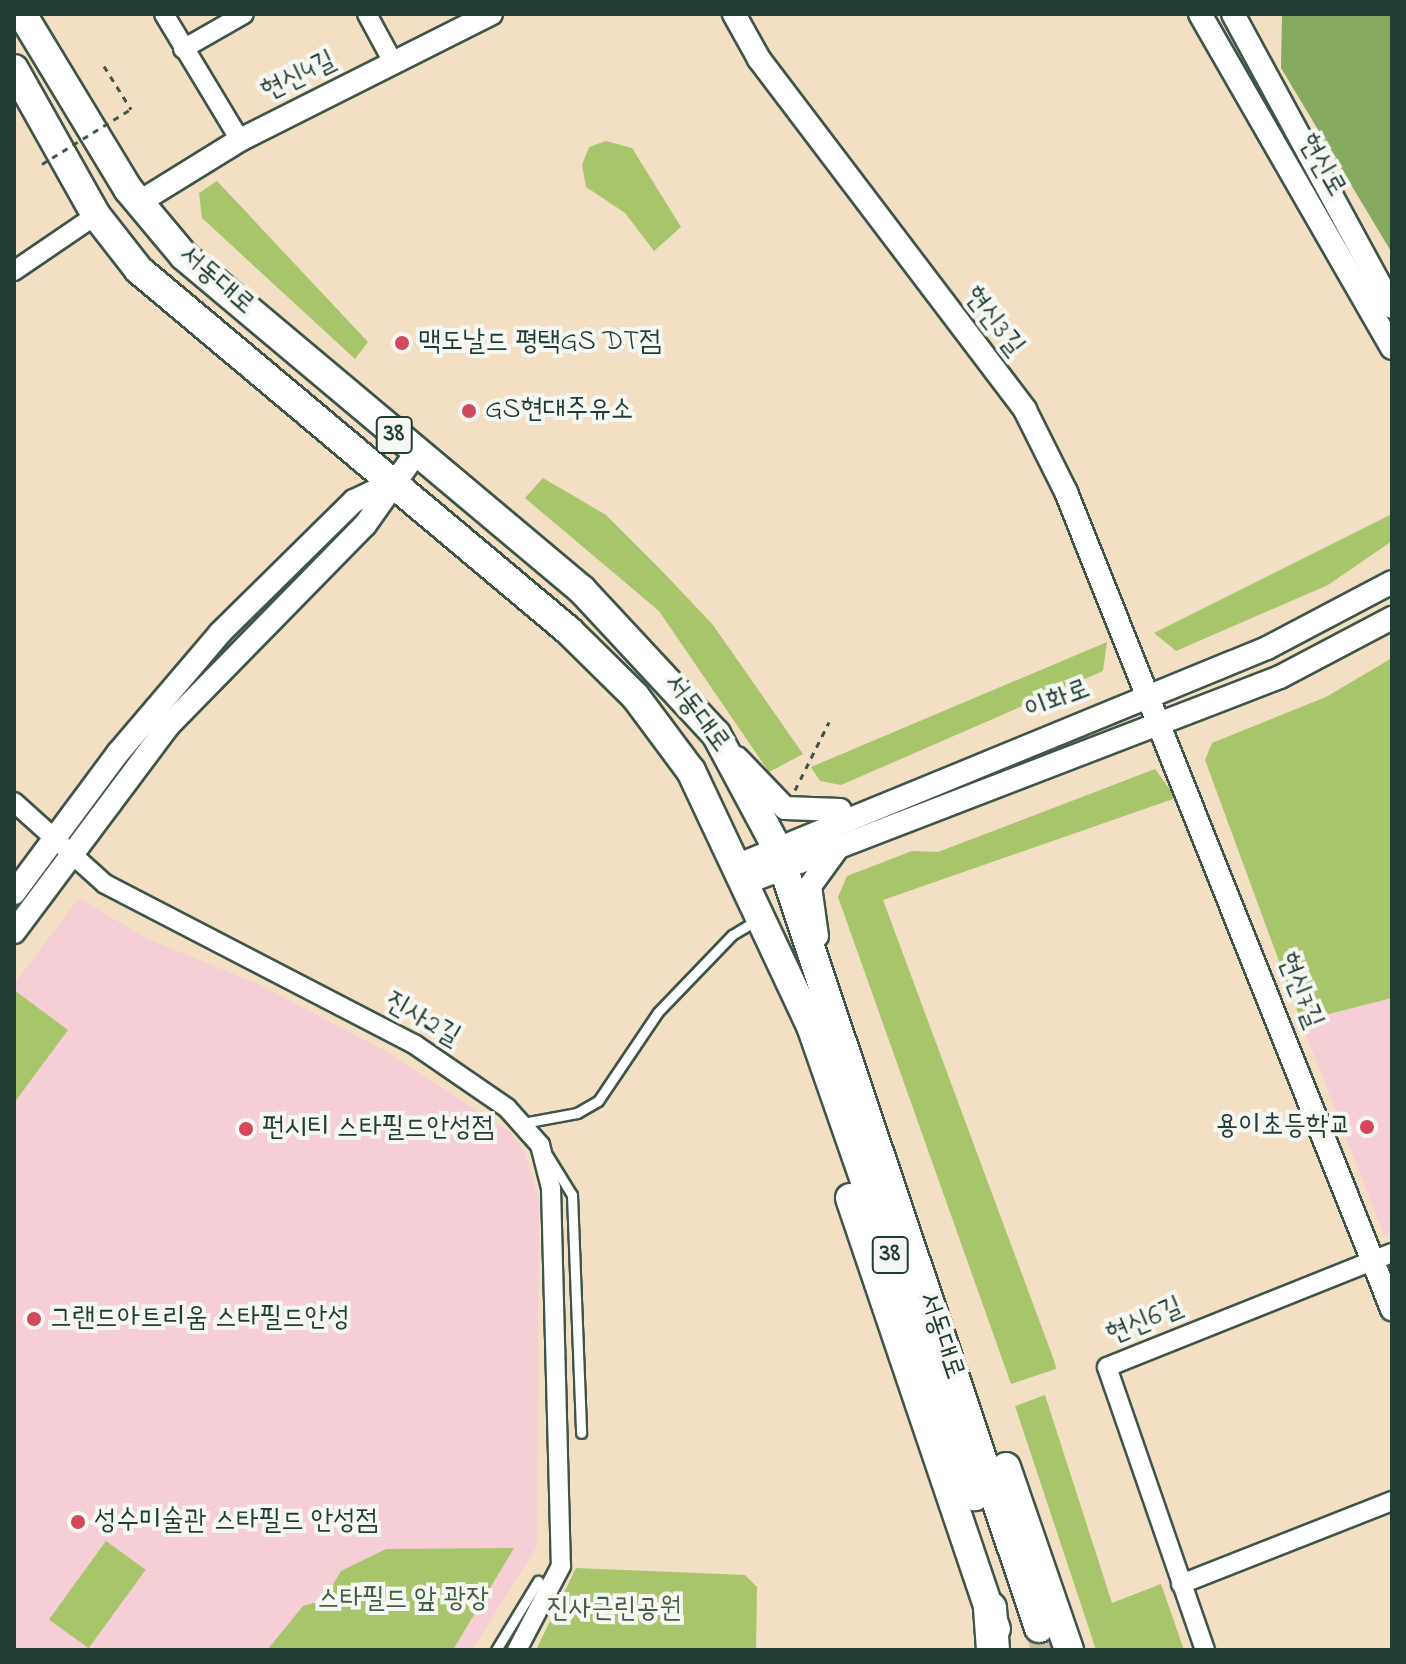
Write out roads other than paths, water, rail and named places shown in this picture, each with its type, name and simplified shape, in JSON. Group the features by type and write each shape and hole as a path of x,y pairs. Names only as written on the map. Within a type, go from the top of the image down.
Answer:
{"main road":[{"name":"서동대로","path":"22,14 138,203 184,256 594,600 716,734 782,864 1024,1638"},
{"name":"서동대로","path":"14,69 96,215 139,270 393,482 635,696 691,771 744,873 811,1026 1024,1638"},
{"path":"782,864 823,964 1024,1638"},
{"path":"744,873 1024,1638"}],"street":[{"path":"164,14 240,140"},
{"path":"183,49 244,14"},
{"path":"367,14 394,64"},
{"name":"현신4길","path":"138,203 240,140 491,14"},
{"name":"현신3길","path":"734,14 768,72 1025,410 1066,492 1147,698"},
{"name":"현신로","path":"1200,14 1392,348"},
{"name":"현신로","path":"1233,14 1392,307"},
{"path":"14,271 96,215"},
{"path":"14,932 66,843 220,633 354,501 393,482 416,453"},
{"name":"이화로","path":"782,864 873,805 1267,648 1392,582"},
{"path":"744,873 782,864 1280,677 1392,618"},
{"name":"현신7길","path":"1147,698 1383,1256 1392,1309"},
{"path":"716,734 785,808 811,814 873,805"},
{"name":"진사2길","path":"14,802 66,843 105,884 154,916 414,1044 523,1123 543,1151"},
{"path":"823,964 810,886 826,857 854,837"},
{"path":"14,893 66,843"},
{"path":"517,1650 561,1566 552,1204 543,1151"},
{"name":"현신6길","path":"1205,1650 1107,1367 1383,1256"},
{"path":"1181,1584 1392,1501"}],"lane":[{"path":"523,1123 577,1113 598,1101 658,1012 732,935 760,918"},
{"path":"543,1151 572,1195 581,1433"},
{"path":"496,1650 538,1581"}],"tunnel":[{"path":"1039,1628 1045,1650"}],"place":[{"name":"맥도날드 평택GS DT점","path":"402,343"},
{"name":"GS현대주유소","path":"469,411"},
{"name":"용이초등학교","path":"1367,1127"},
{"name":"펀시티 스타필드안성점","path":"246,1129"},
{"name":"그랜드아트리움 스타필드안성","path":"34,1319"},
{"name":"성수미술관 스타필드 안성점","path":"78,1522"}],"park label":[{"name":"스타필드 앞 광장","path":"403,1600"},
{"name":"진사근린공원","path":"614,1610"}]}
